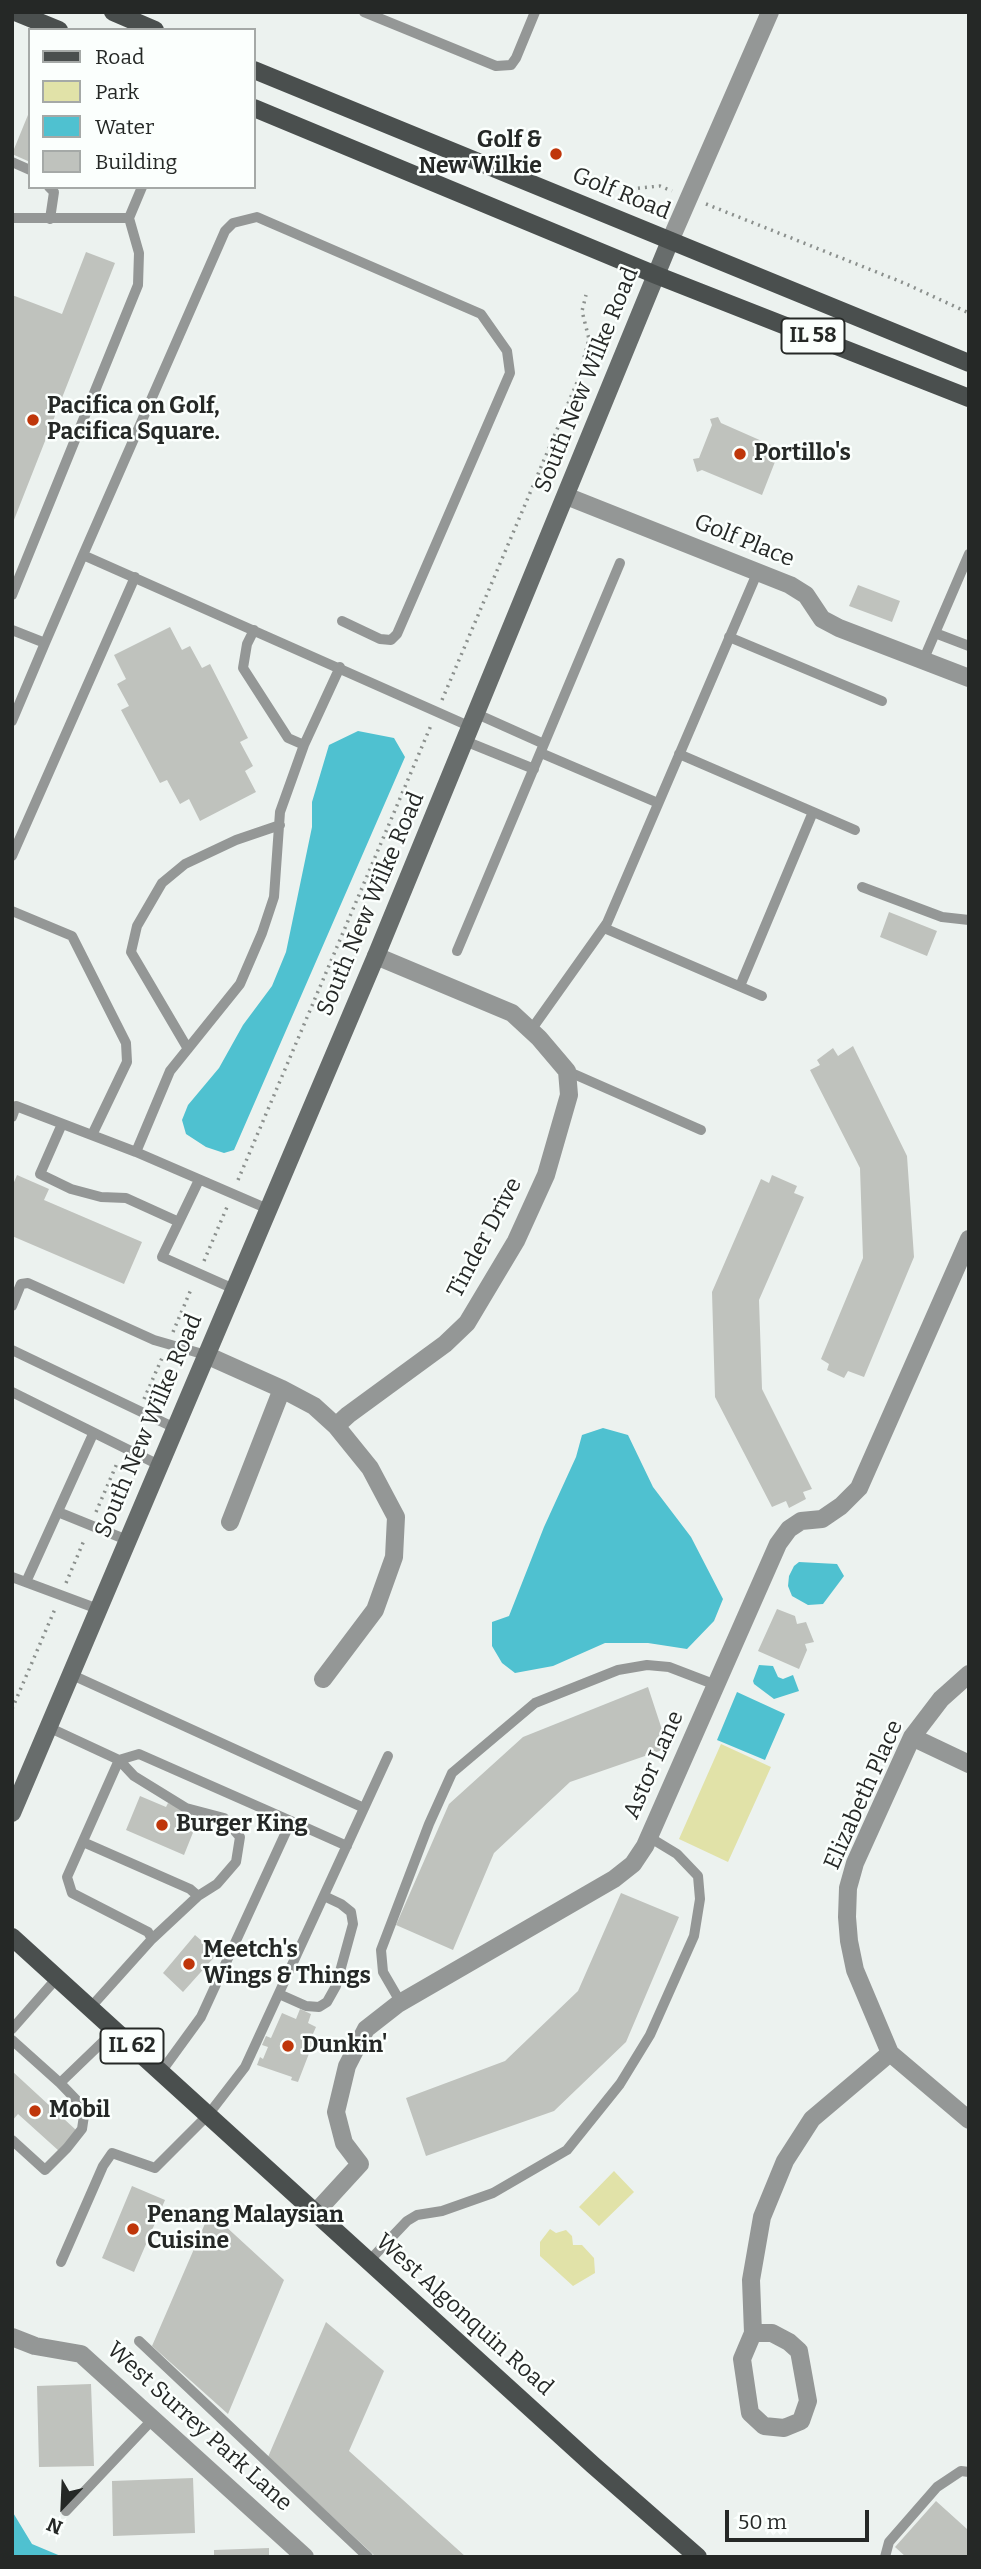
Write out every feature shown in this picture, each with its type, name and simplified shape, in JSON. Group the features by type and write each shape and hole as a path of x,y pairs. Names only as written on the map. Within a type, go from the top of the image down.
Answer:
{"main road":[{"path":"15,12 54,28"},
{"path":"113,12 150,28"},
{"name":"Golf Road","path":"256,72 969,363"},
{"name":"IL 58","path":"256,109 656,275 969,398"},
{"name":"South New Wilke Road","path":"12,1814 376,956 670,241"},
{"name":"West Algonquin Road","path":"12,1937 584,2457 698,2557"}],"street":[{"name":"South New Wilke Road","path":"670,241 770,12"},
{"name":"Golf Place","path":"566,496 790,585 806,594 822,618 839,628 969,678"},
{"path":"376,956 512,1013 567,1071"},
{"name":"Tinder Drive","path":"336,1426 445,1344 467,1323 516,1241 546,1175 569,1095 567,1071"},
{"name":"Astor Lane","path":"316,2212 360,2164 344,2143 336,2112 346,2066 366,2029 401,2003 614,1880 633,1864 649,1837 772,1556 789,1529 801,1521 822,1519 841,1506 859,1488 969,1239"},
{"path":"206,1355 314,1406 336,1426 370,1468 396,1517 394,1557 375,1610 323,1679"},
{"path":"230,1522 282,1389"},
{"name":"Elizabeth Place","path":"967,1679 942,1699 912,1737 855,1863 848,1888 849,1941 855,1970 890,2053 969,2120"},
{"path":"912,1737 969,1764"},
{"path":"753,2333 772,2333 799,2351 808,2401 801,2421 784,2428 764,2426 750,2413 742,2359 753,2333 751,2280 762,2217 785,2161 813,2119 890,2053"},
{"name":"West Surrey Park Lane","path":"12,2337 35,2346 81,2354 305,2557"}],"lane":[{"path":"364,12 496,66 511,65 535,12"},
{"path":"12,162 28,169"},
{"path":"50,219 54,192 51,189"},
{"path":"12,595 138,285 139,253 129,218 141,189"},
{"path":"12,720 225,231 233,223 257,217 481,314 507,351 510,373 397,634 391,640 380,639 342,621"},
{"path":"12,218 129,218"},
{"path":"923,661 969,554"},
{"path":"83,555 471,727 542,749 658,803"},
{"path":"457,951 620,563"},
{"path":"531,1030 604,928 758,571"},
{"path":"12,856 135,577"},
{"path":"254,630 247,644 243,668 288,738 304,745"},
{"path":"12,631 45,643"},
{"path":"935,633 969,646"},
{"path":"730,637 882,701"},
{"path":"136,1153 170,1071 240,984 262,933 274,897 281,812 304,745 340,667"},
{"path":"471,727 534,769"},
{"path":"679,754 855,830"},
{"path":"740,986 813,812"},
{"path":"188,1049 131,952 137,926 162,883 185,864 236,840 280,825"},
{"path":"862,887 942,917 969,920"},
{"path":"12,911 72,936 126,1043 127,1062 92,1135"},
{"path":"604,928 762,996"},
{"path":"567,1071 701,1130"},
{"path":"12,1117 16,1106 268,1209"},
{"path":"62,1124 40,1174 71,1189 101,1197 126,1198 179,1222"},
{"path":"199,1180 162,1257 234,1289"},
{"path":"12,1306 22,1284 28,1283 153,1340 206,1355"},
{"path":"12,1350 175,1428"},
{"path":"12,1392 159,1465"},
{"path":"26,1582 93,1434"},
{"path":"58,1512 127,1540"},
{"path":"12,1577 98,1609"},
{"path":"401,2003 383,1972 381,1950 429,1824 452,1773 535,1703 618,1670 647,1665 669,1667 716,1685"},
{"path":"70,1674 364,1808"},
{"path":"48,1727 119,1760 134,1776 186,1808 224,1818 240,1837 236,1861 217,1884 198,1896 152,1939 90,2008"},
{"path":"152,1939 148,1932 72,1893 67,1877 119,1760 139,1754 347,1846"},
{"path":"61,2262 103,2166 112,2153 155,2168 208,2115 245,2067 388,1756"},
{"path":"160,2072 201,2017 291,1821"},
{"path":"369,2262 407,2221 417,2214 442,2211 493,2193 567,2150 620,2084 650,2035 694,1936 700,1899 698,1876 677,1854 649,1837"},
{"path":"83,1842 190,1889 198,1896"},
{"path":"279,1994 306,2006 319,2007 327,2002 336,1986 353,1924 351,1912 341,1903 324,1896"},
{"path":"12,2029 57,1978"},
{"path":"60,2083 115,2031"},
{"path":"12,2040 85,2109 82,2129 44,2170 12,2140"},
{"path":"139,2341 368,2557"},
{"path":"66,2511 153,2418"},
{"path":"885,2557 889,2542 937,2487 961,2471 969,2472"}],"path":[{"path":"631,189 660,186"},
{"path":"748,220 904,283 969,313"},
{"path":"241,1172 578,380 589,339 582,311 586,295"}],"green space":[{"path":"721,1744 771,1767 728,1862 679,1839"},
{"path":"614,2171 634,2192 599,2226 579,2207"},
{"path":"550,2229 556,2233 566,2230 572,2236 573,2245 582,2245 594,2258 595,2273 573,2286 540,2256 540,2242"}],"water":[{"path":"358,731 394,738 405,757 234,1150 224,1153 206,1147 186,1134 182,1120 188,1105 219,1068 243,1025 272,986 286,952 312,827 312,802 329,745"},
{"path":"603,1428 628,1435 653,1487 691,1537 723,1599 714,1621 687,1649 648,1643 605,1643 553,1666 515,1673 502,1663 492,1646 492,1622 509,1616 544,1527 576,1457 582,1435"},
{"path":"799,1562 837,1564 844,1576 823,1604 808,1605 792,1596 788,1586 789,1576"},
{"path":"759,1665 773,1666 778,1677 783,1679 793,1675 799,1691 774,1699 754,1684"},
{"path":"737,1692 785,1714 765,1760 717,1740"},
{"path":"12,2511 32,2544 63,2557 12,2557"}],"building":[{"path":"28,115 28,161 12,154"},
{"name":"Pacifica on Golf, Pacifica Square.","path":"86,252 115,263 12,525 12,295 62,314"},
{"name":"Portillo's","path":"718,417 721,423 780,449 762,495 702,470 697,472 693,459 699,458 712,425 710,419"},
{"path":"858,585 900,601 892,622 849,606"},
{"path":"170,627 182,650 190,646 202,668 210,664 248,738 240,742 253,766 245,771 256,792 200,821 189,799 180,804 167,780 160,783 121,710 129,706 117,684 126,679 114,655"},
{"path":"889,912 937,931 927,956 880,937"},
{"path":"853,1046 907,1156 914,1257 864,1377 848,1371 844,1378 827,1370 829,1364 821,1359 863,1258 860,1168 810,1070 820,1065 817,1060 833,1048 838,1056"},
{"path":"17,1175 49,1189 44,1200 142,1242 124,1284 12,1236 12,1187"},
{"path":"772,1175 797,1186 794,1193 804,1197 759,1300 762,1389 812,1489 803,1492 806,1499 789,1508 786,1501 772,1507 715,1397 712,1292 761,1179 769,1183"},
{"path":"777,1609 795,1616 797,1624 806,1622 814,1642 805,1644 807,1650 799,1669 758,1651"},
{"path":"648,1687 668,1748 570,1782 494,1853 453,1950 396,1925 449,1804 523,1737"},
{"name":"Burger King","path":"140,1796 166,1807 168,1803 193,1812 191,1817 198,1820 184,1855 126,1830"},
{"path":"621,1893 679,1917 626,2042 554,2111 426,2156 406,2098 505,2061 578,1991"},
{"name":"Meetch's Wings & Things","path":"195,1935 217,1954 183,1992 163,1973"},
{"name":"Dunkin'","path":"300,2009 311,2014 308,2023 316,2027 312,2036 315,2038 298,2082 291,2080 292,2077 257,2065 268,2047 262,2045 266,2036 271,2038 282,2013 296,2019"},
{"name":"Mobil","path":"12,2071 76,2130 59,2151 18,2114 12,2121"},
{"name":"Penang Malaysian Cuisine","path":"132,2186 165,2200 134,2272 102,2258"},
{"path":"210,2212 284,2280 228,2414 152,2346"},
{"path":"326,2322 384,2371 349,2451 466,2557 376,2557 268,2457"},
{"path":"91,2384 94,2466 39,2467 37,2386"},
{"path":"193,2478 195,2533 113,2536 112,2481"},
{"path":"936,2501 967,2529 969,2527 969,2557 906,2557 895,2547"},
{"path":"269,2548 269,2557 214,2557 214,2550"}],"place":[{"name":"Golf & New Wilkie","path":"556,154"},
{"name":"Pacifica on Golf, Pacifica Square.","path":"33,420"},
{"name":"Portillo's","path":"740,454"},
{"name":"Burger King","path":"162,1825"},
{"name":"Meetch's Wings & Things","path":"189,1964"},
{"name":"Dunkin'","path":"288,2046"},
{"name":"Mobil","path":"35,2111"},
{"name":"Penang Malaysian Cuisine","path":"133,2229"}]}
